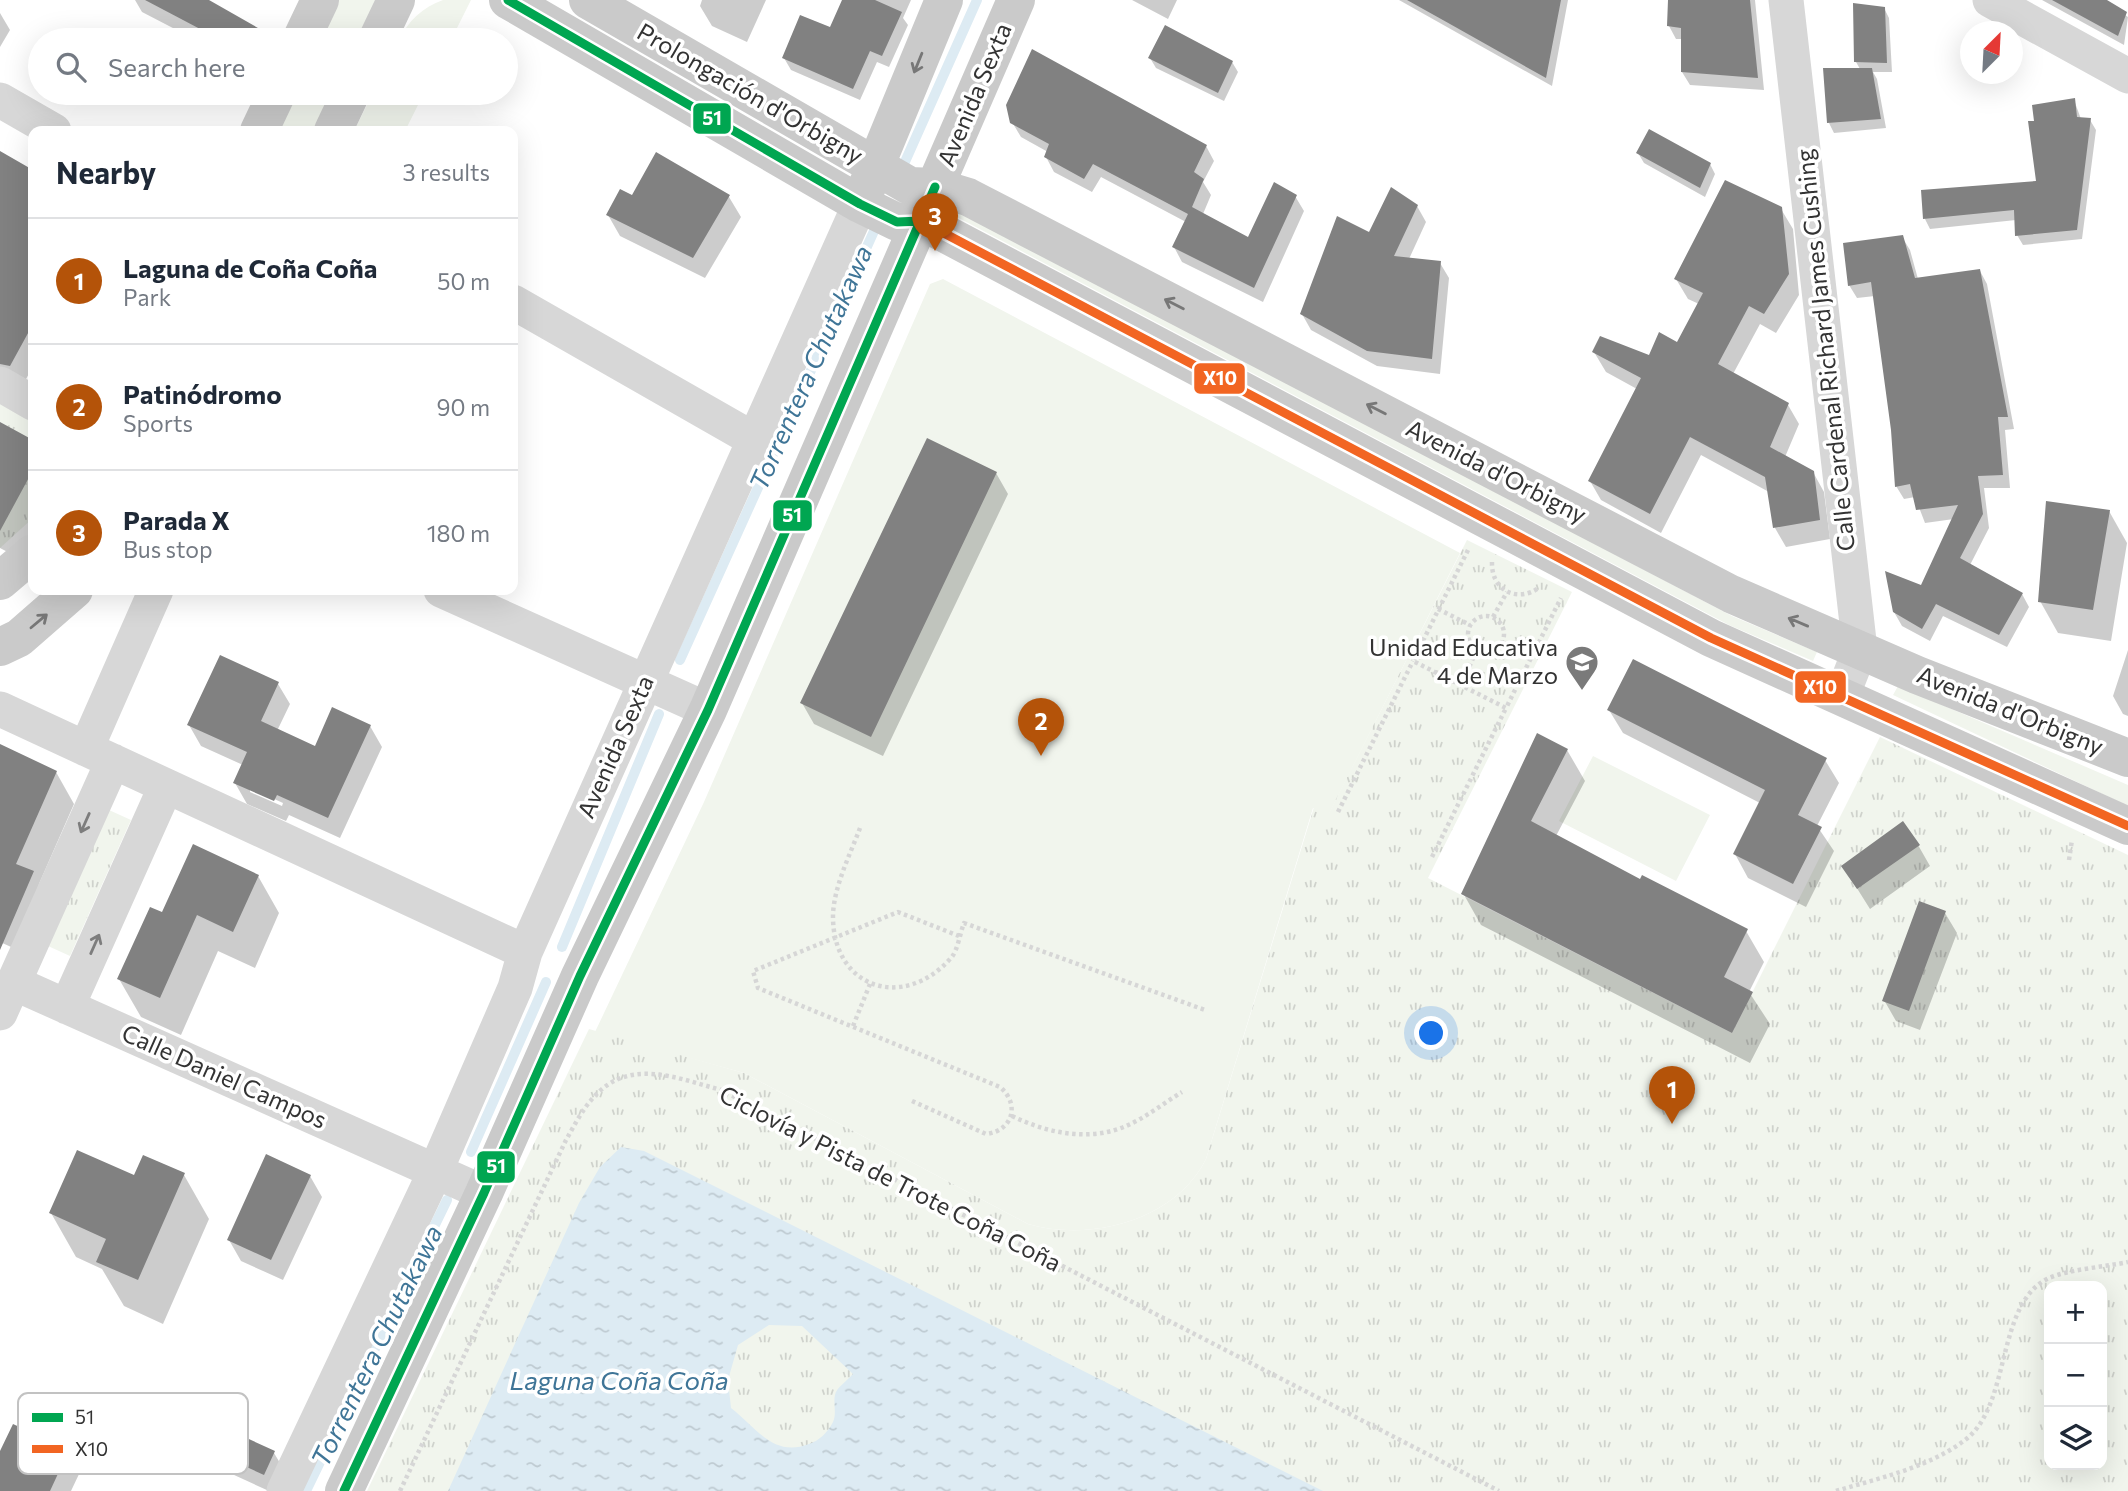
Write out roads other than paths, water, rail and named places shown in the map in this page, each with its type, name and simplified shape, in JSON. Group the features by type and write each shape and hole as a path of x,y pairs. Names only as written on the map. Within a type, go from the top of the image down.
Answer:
{"main road":[{"path":"307,28 320,0"},
{"path":"383,28 396,0"},
{"name":"Prolongación d'Orbigny","path":"508,0 604,58 861,204"},
{"name":"Avenida Sexta","path":"903,192 944,0"},
{"name":"Avenida Sexta","path":"344,1491 458,1181 580,976 672,693 903,192 1016,0"},
{"name":"Prolongación d'Orbigny","path":"612,6 903,192"},
{"path":"261,126 271,105"},
{"path":"335,126 345,105"},
{"name":"Avenida Sexta","path":"861,204 903,192"},
{"name":"Avenida d'Orbigny","path":"903,192 968,197 1731,594 1860,650 2128,758"},
{"name":"Avenida d'Orbigny","path":"903,192 1711,638 2128,826"},
{"path":"0,581 28,556"},
{"path":"0,647 19,638 68,595"}],"street":[{"name":"Calle Cardenal Richard James Cushing","path":"1786,0 1860,650 1842,696"},
{"path":"1990,0 2128,76"},
{"path":"604,58 612,6"},
{"path":"0,100 45,126"},
{"name":"Avenida Sexta","path":"284,1491 458,1181 526,952 672,693 753,439 861,204"},
{"path":"518,305 753,439"},
{"path":"0,384 28,399"},
{"path":"7,998 99,755 154,595"},
{"path":"452,595 672,693"},
{"path":"0,709 526,952"},
{"path":"67,1007 166,786"},
{"name":"Calle Daniel Campos","path":"7,998 67,1007 458,1181"}],"water":[{"name":"Laguna Coña Coña","path":"621,1147 644,1151 1323,1491 448,1491 579,1203 600,1167","holes":["769,1325 802,1326 853,1374 836,1392 834,1419 826,1433 809,1444 785,1447 766,1438 731,1408 728,1380 738,1345"]}],"waterway":[{"name":"Torrentera Chutakawa","path":"900,173 977,0"},
{"name":"Torrentera Chutakawa","path":"680,660 879,220"},
{"name":"Torrentera Chutakawa","path":"562,947 659,714"},
{"name":"Torrentera Chutakawa","path":"471,1152 546,982"},
{"name":"Torrentera Chutakawa","path":"306,1491 447,1200"}],"place":[{"name":"Parada X","path":"935,251"},
{"name":"Unidad Educativa 4 de Marzo","path":"1582,692"},
{"name":"Patinódromo","path":"1041,756"},
{"name":"Laguna de Coña Coña","path":"1672,1124"}]}
